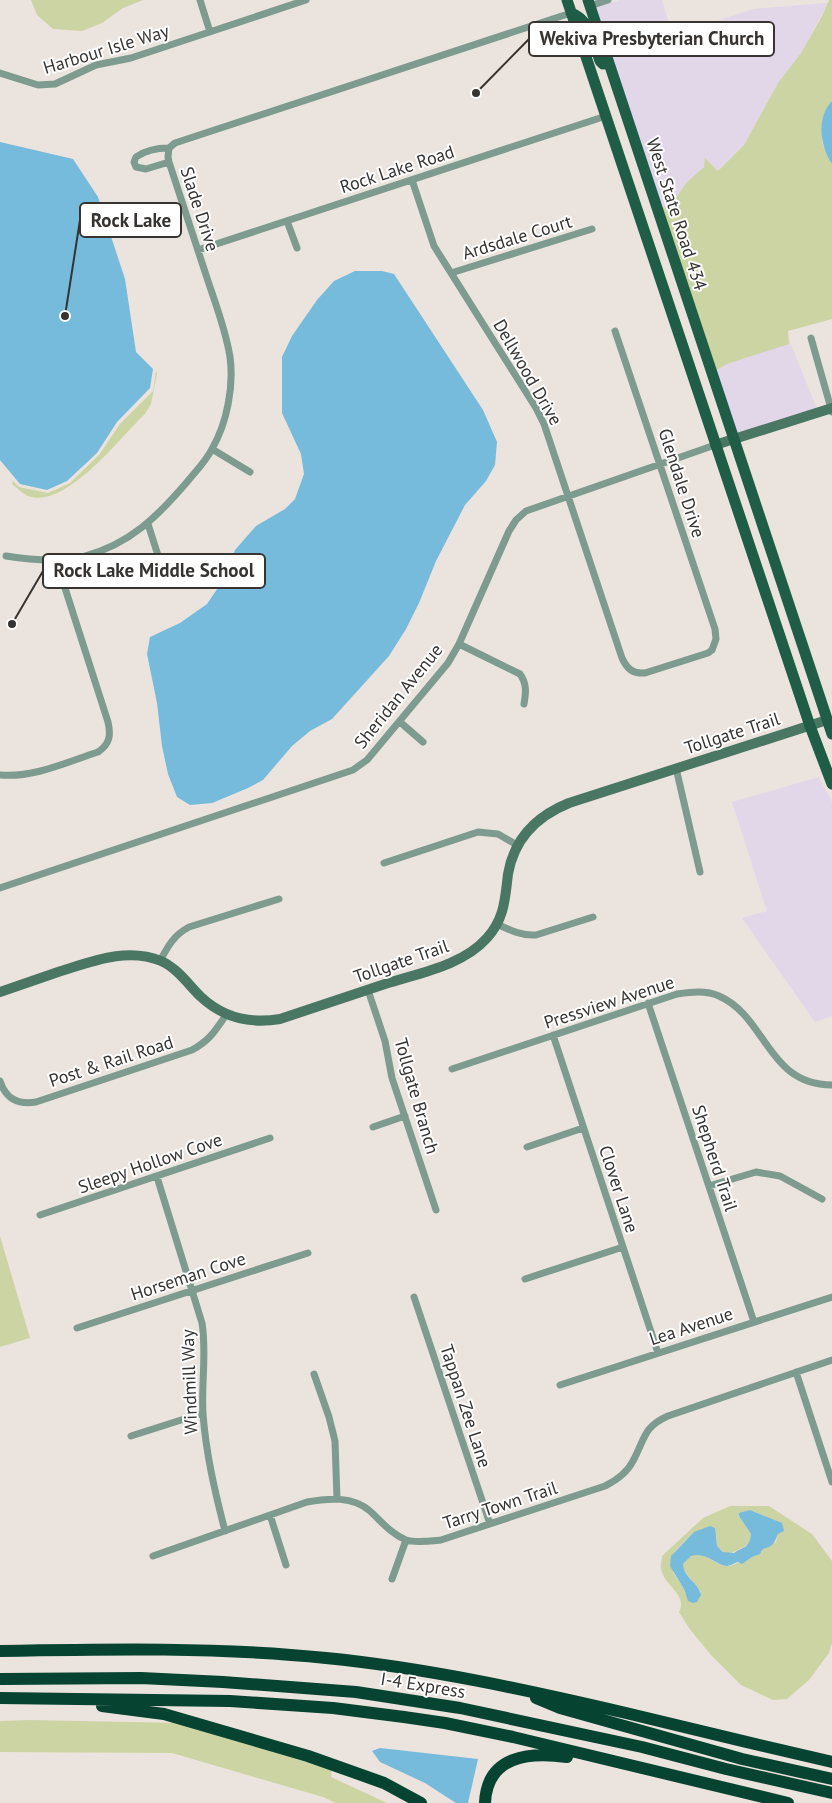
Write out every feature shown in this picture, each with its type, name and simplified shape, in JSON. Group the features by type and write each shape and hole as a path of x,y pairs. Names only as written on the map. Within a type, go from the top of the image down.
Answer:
{"highway":[{"path":"0,1652 194,1649 255,1652 371,1663 545,1694 832,1762"},
{"name":"I-4 Express","path":"0,1679 141,1678 356,1692 460,1708 642,1748 832,1793"},
{"path":"505,1686 560,1708 742,1759 832,1780"},
{"path":"0,1700 230,1701 333,1708 445,1723 513,1737 788,1803"},
{"path":"0,1700 10,1704 90,1704 164,1714 308,1756 384,1783 422,1803"},
{"path":"485,1803 486,1789 495,1773 509,1761 527,1755 553,1755 644,1768"}],"main road":[{"path":"567,0 715,445 810,726 832,784"},
{"path":"578,0 585,6 589,3"},
{"name":"West State Road 434","path":"589,3 827,720"},
{"path":"571,13 578,15 585,22 600,61 612,75"},
{"path":"827,720 832,734"}],"street":[{"path":"200,0 210,32"},
{"name":"Harbour Isle Way","path":"0,73 38,85 49,86 96,65 131,58 210,32 290,2 306,0"},
{"path":"589,3 608,0"},
{"name":"Slade Drive","path":"6,556 56,560 84,556 124,540 148,524 184,485 212,449 221,427 231,380 230,358 222,324 169,162 169,148 175,143 571,13"},
{"name":"Rock Lake Road","path":"198,250 606,116"},
{"path":"169,148 142,152 136,157 134,162 136,167 146,169 169,162"},
{"name":"Dellwood Drive","path":"412,180 434,246 536,408 544,424 622,658 631,671"},
{"path":"287,221 297,248"},
{"name":"Ardsdale Court","path":"451,273 592,229"},
{"name":"Glendale Drive","path":"615,331 715,629 716,639 716,645 708,652 645,673 638,674 631,671"},
{"path":"715,445 832,409 811,338"},
{"name":"Sheridan Avenue","path":"0,888 353,770 367,760 448,663 459,644 509,531 516,520 526,512 568,496 715,445"},
{"path":"212,449 250,472"},
{"path":"148,524 163,571"},
{"path":"0,775 26,775 38,772 98,752 105,748 109,741 111,732 56,560"},
{"path":"459,644 520,674 525,681 524,704"},
{"name":"Tollgate Trail","path":"0,992 106,957 129,955 160,960 176,971 212,1006 226,1014 249,1020 266,1021 280,1019 461,958 488,937 497,924 506,899 508,874 517,845 540,818 559,807 827,720"},
{"path":"400,722 422,742"},
{"path":"676,768 700,872"},
{"path":"384,863 478,832 498,834 517,845"},
{"path":"160,960 170,942 178,933 188,927 279,898"},
{"path":"497,924 516,932 536,935 593,918"},
{"name":"Tollgate Branch","path":"368,990 386,1041 390,1073 436,1210"},
{"name":"Pressview Avenue","path":"452,1069 648,1003 677,994 692,992 709,993 731,1003 747,1018 774,1056 797,1077 812,1083 832,1085"},
{"name":"Shepherd Trail","path":"648,1003 754,1322"},
{"name":"Post & Rail Road","path":"0,1080 2,1086 16,1101 24,1104 36,1102 192,1050 204,1044 213,1036 226,1014"},
{"name":"Clover Lane","path":"553,1035 658,1352"},
{"path":"373,1127 405,1116"},
{"path":"527,1147 583,1128"},
{"name":"Sleepy Hollow Cove","path":"40,1215 270,1138"},
{"path":"709,1186 756,1172 780,1176 822,1199"},
{"name":"Windmill Way","path":"157,1177 194,1290 202,1322 205,1341 203,1414 208,1462 225,1531"},
{"path":"525,1279 622,1246"},
{"name":"Horseman Cove","path":"77,1328 308,1253"},
{"name":"Tappan Zee Lane","path":"414,1297 490,1524"},
{"name":"Lea Avenue","path":"560,1385 832,1297"},
{"name":"Tarry Town Trail","path":"406,1540 440,1540 604,1486 618,1479 633,1462 643,1436 656,1421 832,1360"},
{"path":"796,1372 832,1482"},
{"path":"314,1374 335,1441 337,1499"},
{"path":"131,1436 203,1414"},
{"path":"153,1556 307,1502 321,1499 337,1499 359,1503 393,1532 406,1540 392,1579"},
{"path":"270,1515 286,1565"}],"shaded area":[{"path":"620,0 662,0 673,36 753,9 828,3 801,53 778,83 744,145 718,171 706,159 704,167 687,182 670,206 661,208 595,8"},
{"path":"788,337 817,409 737,434 715,371 727,364 789,343"},
{"path":"819,777 832,802 832,1016 815,1022 742,918 767,911 732,802"}],"green space":[{"path":"31,0 143,0 123,8 102,23 82,31 53,29 37,15"},
{"path":"829,0 832,0 832,101 822,122 822,143 832,164 832,319 788,331 789,344 727,364 715,371 661,208 670,206 687,182 704,167 705,158 718,171 744,145 778,83 801,53"},
{"path":"156,371 157,374 151,404 145,414 92,469 59,492 43,497 28,496 12,484 13,481 19,487 48,493 70,483 99,455 120,424 153,391"},
{"path":"0,1236 30,1338 0,1347"},
{"path":"730,1506 769,1506 812,1534 832,1561 832,1643 829,1653 809,1680 787,1699 773,1700 741,1685 710,1654 679,1612 681,1606 678,1595 663,1575 661,1567 662,1556 703,1518","holes":["750,1510 765,1516 778,1534 776,1542 745,1562 728,1566 722,1565 706,1556 691,1555 683,1564 683,1569 701,1592 685,1594 684,1589 673,1572 674,1552 694,1532 716,1535 717,1546 728,1554 746,1546 750,1541 751,1534 739,1516"]},
{"path":"0,1721 180,1723 332,1768 331,1777 387,1803 336,1803 323,1797 172,1753 0,1752"}],"water":[{"path":"832,101 832,164 823,141 822,124 827,108"},
{"path":"0,142 73,159 98,197 125,279 136,352 153,369 150,388 117,422 97,453 67,481 47,490 20,484 0,460"},
{"path":"355,271 382,271 394,274 483,410 497,442 495,465 486,481 465,505 436,561 406,629 389,656 332,719 310,731 292,746 263,780 212,803 190,805 177,797 168,774 147,654 150,637 180,623 207,604 224,579 235,550 256,526 285,509 295,499 304,474 301,454 282,413 282,357 292,336 317,300 334,281"},
{"path":"750,1510 782,1523 784,1531 778,1534 772,1545 742,1564 738,1562 727,1566 702,1555 691,1556 683,1564 684,1569 701,1595 697,1602 688,1601 684,1589 670,1566 671,1556 694,1532 710,1526 715,1528 717,1546 723,1552 734,1553 743,1548 749,1542 751,1534 739,1513"},
{"path":"380,1748 478,1759 468,1803 456,1803 425,1783 380,1762 372,1751"}],"place":[{"name":"Wekiva Presbyterian Church","path":"476,93"},
{"name":"Rock Lake","path":"65,316"},
{"name":"Rock Lake Middle School","path":"12,624"}]}
